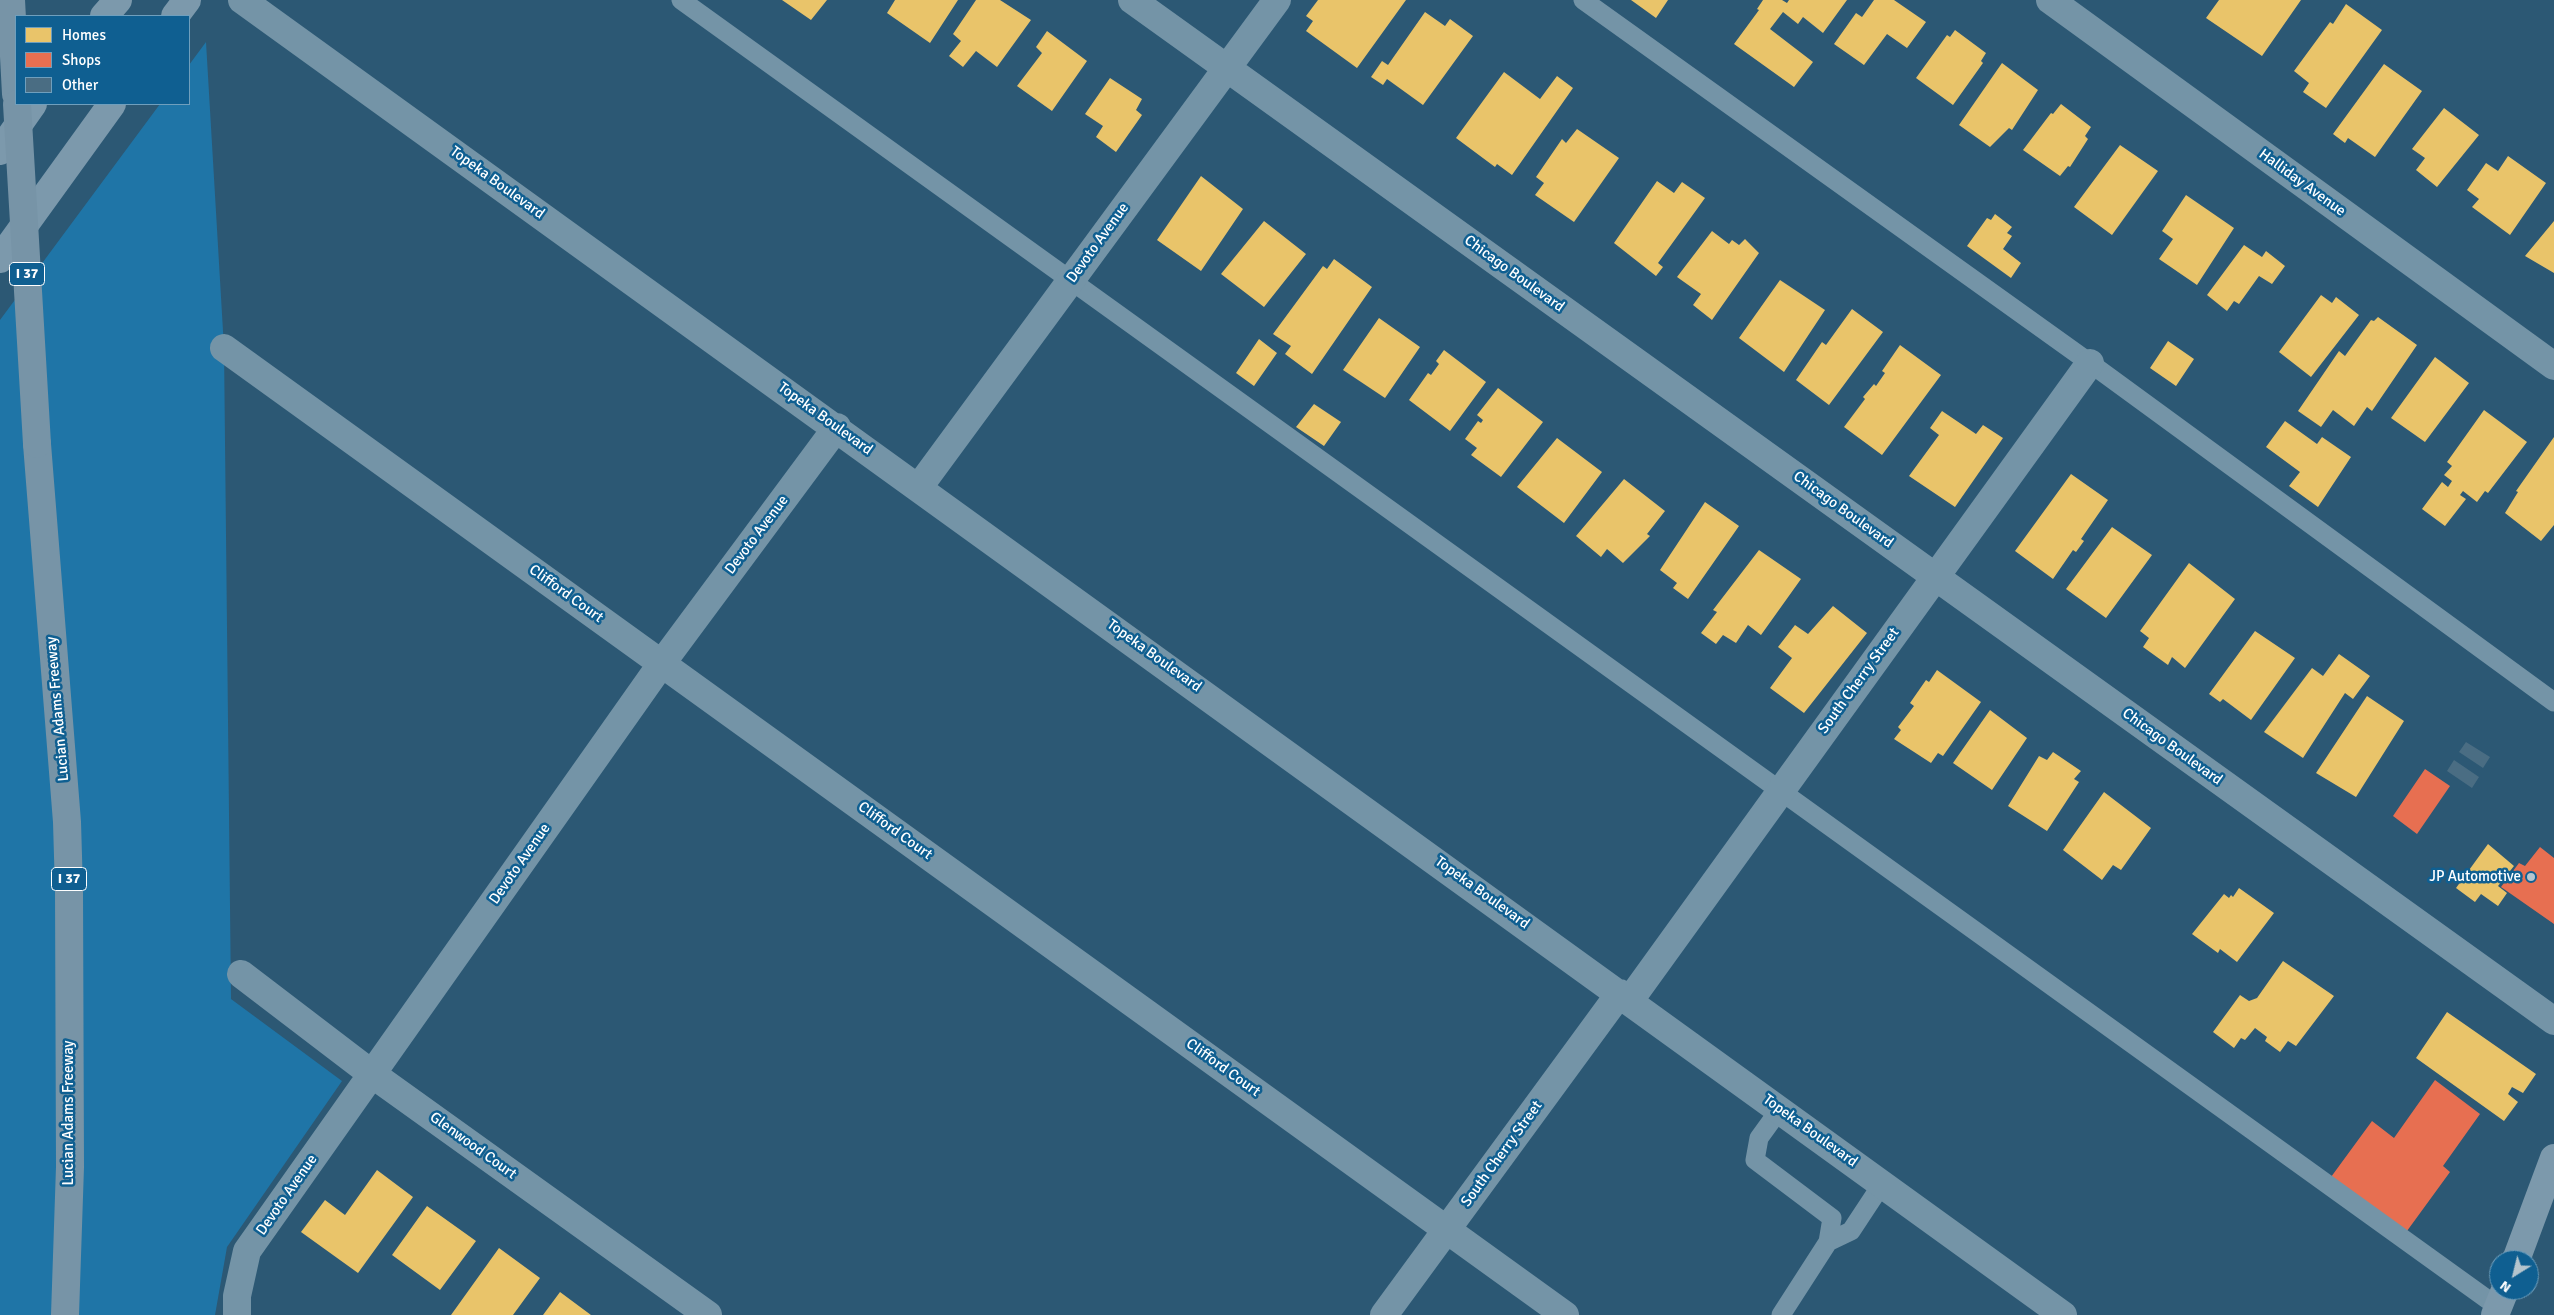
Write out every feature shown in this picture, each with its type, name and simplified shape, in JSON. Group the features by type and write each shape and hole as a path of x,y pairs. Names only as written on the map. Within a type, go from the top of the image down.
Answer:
{"highway":[{"path":"10,0 15,78"},
{"name":"Lucian Adams Freeway","path":"17,105 37,444 67,822 70,1167 65,1315"}],"main road":[{"path":"105,15 118,0"},
{"path":"176,15 187,0"},
{"path":"0,151 32,105"},
{"path":"0,259 111,105"},
{"path":"2520,1250 2554,1158"}],"street":[{"name":"Topeka Boulevard","path":"242,0 836,427 2063,1315"},
{"name":"Chicago Boulevard","path":"1132,0 2554,1021"},
{"name":"Devoto Avenue","path":"919,487 1277,0"},
{"name":"Halliday Avenue","path":"2050,0 2554,366"},
{"name":"Clifford Court","path":"224,348 1565,1315"},
{"name":"South Cherry Street","path":"1384,1315 1780,791 2090,363"},
{"name":"Devoto Avenue","path":"236,1315 237,1296 247,1251 662,663 836,427"},
{"name":"Glenwood Court","path":"241,974 372,1074 708,1315"}],"lane":[{"path":"681,0 1780,791 2499,1304"},
{"path":"1583,0 2090,363 2554,702"},
{"path":"1780,1109 1759,1138 1754,1160 1832,1218 1828,1242 1781,1315"},
{"path":"1828,1242 1851,1231 1882,1184"}],"shaded area":[{"path":"206,42 224,348 231,999 342,1081 227,1247 215,1315 0,1315 0,320 159,105 190,105 190,64"}],"building: Homes":[{"path":"782,0 827,0 811,20"},
{"path":"895,0 958,0 930,43 887,13"},
{"path":"976,0 1000,0 1031,20 997,67 976,51 963,67 949,56 961,41 953,34"},
{"path":"1318,0 1406,0 1357,68 1306,31 1313,21 1306,16"},
{"path":"1631,0 1668,0 1656,18"},
{"path":"1763,0 1782,0 1787,3 1789,0 1847,0 1823,33 1803,17 1798,24 1783,12 1770,29 1813,62 1794,87 1734,44 1759,10 1757,9"},
{"path":"1874,0 1894,0 1926,22 1907,48 1887,34 1864,65 1834,44 1856,13 1862,17"},
{"path":"2219,0 2301,0 2262,56 2206,18"},
{"path":"2346,4 2382,30 2326,108 2303,92 2309,83 2294,71 2330,22 2333,24"},
{"path":"1425,12 1445,26 1450,19 1473,36 1423,105 1387,79 1383,85 1371,77 1382,61 1388,65"},
{"path":"1955,30 1986,53 1981,61 1983,63 1953,105 1916,78 1947,35 1950,37"},
{"path":"1047,31 1087,61 1052,111 1017,86 1042,53 1036,47"},
{"path":"2002,63 2038,90 2012,130 2009,128 1990,147 1959,125"},
{"path":"2384,64 2422,91 2375,157 2348,138 2345,143 2333,134"},
{"path":"1504,72 1540,99 1557,76 1573,88 1512,175 1497,164 1495,167 1456,138"},
{"path":"1110,78 1142,99 1136,110 1142,115 1116,152 1096,137 1103,126 1085,114"},
{"path":"2061,104 2091,127 2085,136 2088,139 2070,167 2068,166 2060,176 2023,150 2051,113 2053,114"},
{"path":"2444,108 2479,135 2437,187 2416,170 2425,158 2412,149"},
{"path":"1577,129 1619,158 1574,222 1535,195 1544,183 1536,177 1562,139 1566,143"},
{"path":"2120,145 2158,171 2112,235 2074,207"},
{"path":"2508,156 2546,183 2510,235 2472,207 2479,199 2467,190 2486,163 2498,171"},
{"path":"1201,176 1243,209 1201,271 1157,240"},
{"path":"1657,181 1674,193 1682,182 1705,198 1658,263 1663,267 1656,276 1614,243"},
{"path":"2186,195 2234,228 2197,285 2159,259 2173,239 2162,231"},
{"path":"1995,214 2012,227 2007,233 2012,236 2003,249 2021,263 2011,278 1967,246 1987,218 1991,220"},
{"path":"1264,221 1306,254 1264,307 1221,274"},
{"path":"2554,221 2554,273 2525,256"},
{"path":"1712,231 1729,244 1732,240 1739,245 1745,239 1759,253 1712,320 1693,305 1701,294 1677,277"},
{"path":"2244,245 2262,257 2266,251 2285,266 2272,284 2259,276 2239,304 2234,301 2227,311 2207,295"},
{"path":"1334,259 1372,287 1312,374 1285,354 1291,346 1273,334 1323,266 1327,269"},
{"path":"1780,280 1825,310 1784,372 1739,338"},
{"path":"2321,295 2332,303 2336,297 2359,315 2311,377 2279,352"},
{"path":"1852,309 1883,332 1829,405 1796,380 1822,342 1826,345"},
{"path":"2378,317 2417,345 2372,411 2367,407 2354,426 2333,410 2321,427 2298,411 2339,351 2345,356 2371,320 2374,321"},
{"path":"1379,318 1420,347 1385,398 1343,370"},
{"path":"1259,339 1277,353 1254,386 1236,373"},
{"path":"2168,341 2194,359 2176,386 2150,368"},
{"path":"1900,345 1941,375 1882,455 1844,427 1865,399 1863,397 1874,384 1876,386 1885,373 1882,371"},
{"path":"1444,350 1486,382 1450,431 1409,400 1428,373 1431,375 1439,364 1436,361"},
{"path":"2435,357 2469,383 2425,442 2391,418"},
{"path":"1498,388 1543,422 1501,477 1471,455 1477,448 1465,439 1478,421 1481,423 1483,420 1477,415"},
{"path":"1314,404 1341,422 1324,446 1296,427"},
{"path":"2484,410 2527,442 2488,493 2485,491 2477,502 2463,491 2460,495 2466,499 2445,526 2422,509 2442,482 2448,487 2452,481 2444,475 2452,466 2447,462"},
{"path":"1942,411 1976,434 1983,425 2003,438 1955,507 1909,476 1939,435 1930,428"},
{"path":"2285,421 2317,444 2322,437 2351,457 2318,507 2289,486 2300,472 2266,447"},
{"path":"2554,437 2554,525 2541,541 2505,513 2518,492 2516,491"},
{"path":"1557,438 1602,472 1564,523 1517,487"},
{"path":"2071,474 2108,500 2081,539 2084,541 2076,552 2073,550 2053,579 2015,551"},
{"path":"1624,479 1665,511 1647,534 1650,536 1623,563 1607,549 1601,557 1576,536"},
{"path":"1705,502 1739,526 1688,599 1673,588 1677,583 1660,570"},
{"path":"2112,527 2152,555 2106,618 2066,589"},
{"path":"1759,550 1801,579 1761,635 1748,625 1736,643 1723,635 1716,644 1701,633 1717,612 1713,610"},
{"path":"2189,563 2235,599 2185,668 2172,657 2168,665 2143,647 2149,638 2140,631"},
{"path":"1833,606 1867,633 1804,713 1770,688 1792,658 1778,647 1795,625 1808,634"},
{"path":"2255,631 2295,658 2251,720 2223,699 2220,702 2209,694"},
{"path":"2339,654 2370,676 2353,699 2345,693 2303,758 2264,732 2312,668 2323,676"},
{"path":"1937,670 1981,702 1943,756 1938,753 1931,763 1894,739 1901,730 1898,727 1914,706 1910,703 1926,680 1929,682"},
{"path":"2367,696 2404,721 2356,797 2316,773"},
{"path":"1990,710 2027,738 1992,790 1953,763"},
{"path":"2053,752 2081,771 2074,779 2079,782 2047,831 2008,806 2039,756 2047,760"},
{"path":"2104,792 2151,828 2121,870 2113,865 2102,880 2063,850"},
{"path":"2488,844 2514,866 2498,886 2507,893 2498,906 2481,894 2475,902 2456,888"},
{"path":"2239,888 2274,913 2237,962 2220,949 2218,953 2192,934 2224,894 2229,898 2231,895 2233,897"},
{"path":"2283,961 2334,996 2296,1046 2288,1041 2280,1052 2265,1041 2267,1037 2255,1028 2245,1040 2241,1038 2234,1048 2213,1032 2240,995 2249,1001 2257,998"},
{"path":"2447,1012 2536,1074 2523,1093 2512,1087 2508,1094 2518,1102 2504,1121 2416,1058"},
{"path":"377,1170 413,1197 358,1273 301,1232 325,1200 345,1215"},
{"path":"427,1206 476,1241 440,1290 392,1255"},
{"path":"499,1248 540,1278 513,1315 451,1315"},
{"path":"560,1292 591,1315 543,1315"}],"building: Shops":[{"name":"JP Automotive","path":"2425,769 2450,786 2417,834 2393,816"},
{"name":"JP Automotive","path":"2540,847 2554,858 2554,924 2501,887 2519,863 2525,866"},
{"path":"2435,1080 2480,1114 2443,1166 2450,1172 2407,1231 2331,1177 2372,1121 2394,1138"}],"building: Other":[{"path":"2466,742 2490,757 2483,768 2459,752"},
{"path":"2454,760 2479,777 2472,788 2447,771"}],"place":[{"name":"JP Automotive","path":"2531,877"}]}
